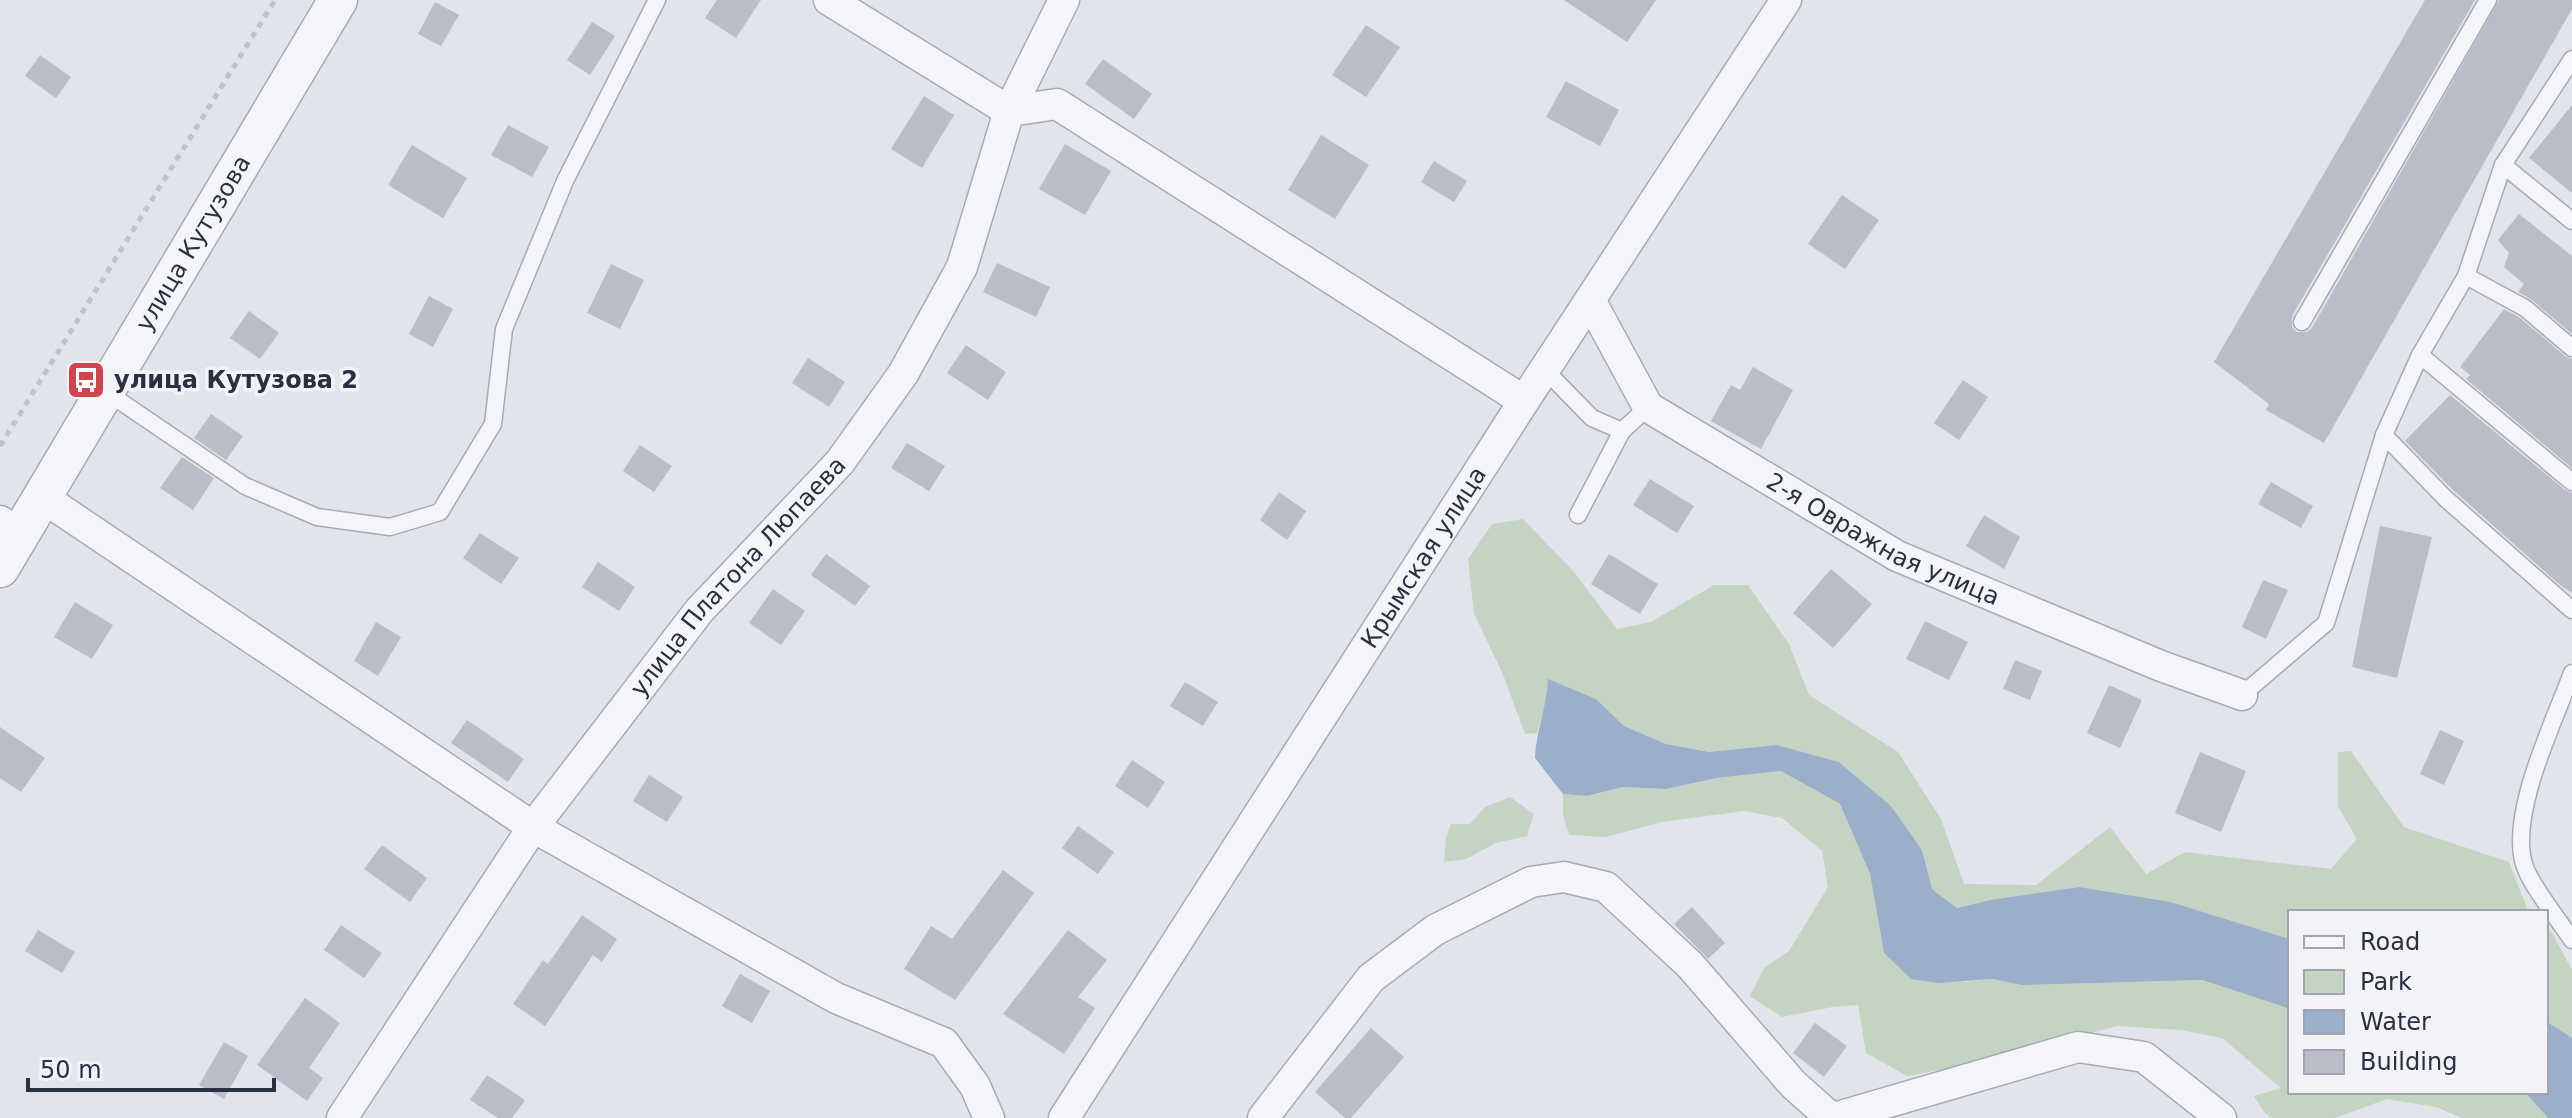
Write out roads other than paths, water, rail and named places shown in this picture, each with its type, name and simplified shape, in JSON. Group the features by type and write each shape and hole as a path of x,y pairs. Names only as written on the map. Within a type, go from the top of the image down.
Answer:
{"street":[{"name":"улица Кутузова","path":"0,568 10,528 42,497 338,0"},
{"path":"829,0 1009,111 1057,104 1524,401"},
{"name":"улица Платона Люпаева","path":"342,1118 533,827 699,611 840,462 903,374 962,267 1009,111 1064,0"},
{"name":"Крымская улица","path":"1064,1118 1524,401 1786,0"},
{"path":"1590,300 1648,407"},
{"name":"2-я Овражная улица","path":"1648,407 1897,556 2161,666 2242,695"},
{"path":"42,497 533,827 836,998 944,1043 975,1086 989,1118"},
{"path":"1263,1118 1371,978 1435,930 1531,882 1564,877 1606,887 1690,965 1793,1084 1832,1118 2078,1047 2144,1057 2221,1118"}],"lane":[{"path":"105,391 245,486 317,517 390,527 440,512 493,424 504,329 565,181 657,0"},
{"path":"2302,322 2488,0"},
{"path":"2242,695 2326,623 2384,435 2420,355 2466,276 2503,165 2569,69"},
{"path":"2503,165 2572,221"},
{"path":"2466,276 2525,308 2572,348"},
{"path":"2420,355 2572,482"},
{"path":"1545,370 1592,418 1622,431"},
{"path":"1578,515 1622,431 1648,407"},
{"path":"2384,435 2445,498 2572,610"},
{"path":"2572,673 2528,790 2520,841 2525,869 2572,940"}],"water":[{"path":"1548,679 1596,699 1624,726 1666,744 1709,752 1777,745 1839,762 1891,806 1922,850 1932,889 1957,908 2079,887 2171,902 2288,938 2288,1008 2203,980 2022,985 1992,979 1938,983 1911,979 1884,953 1870,874 1840,804 1781,771 1717,778 1666,789 1623,787 1587,796 1563,794 1535,758"},
{"path":"2548,1022 2572,1038 2572,1118 2548,1118 2527,1094 2548,1094"}],"place":[{"name":"улица Кутузова 2","path":"86,380"}]}
